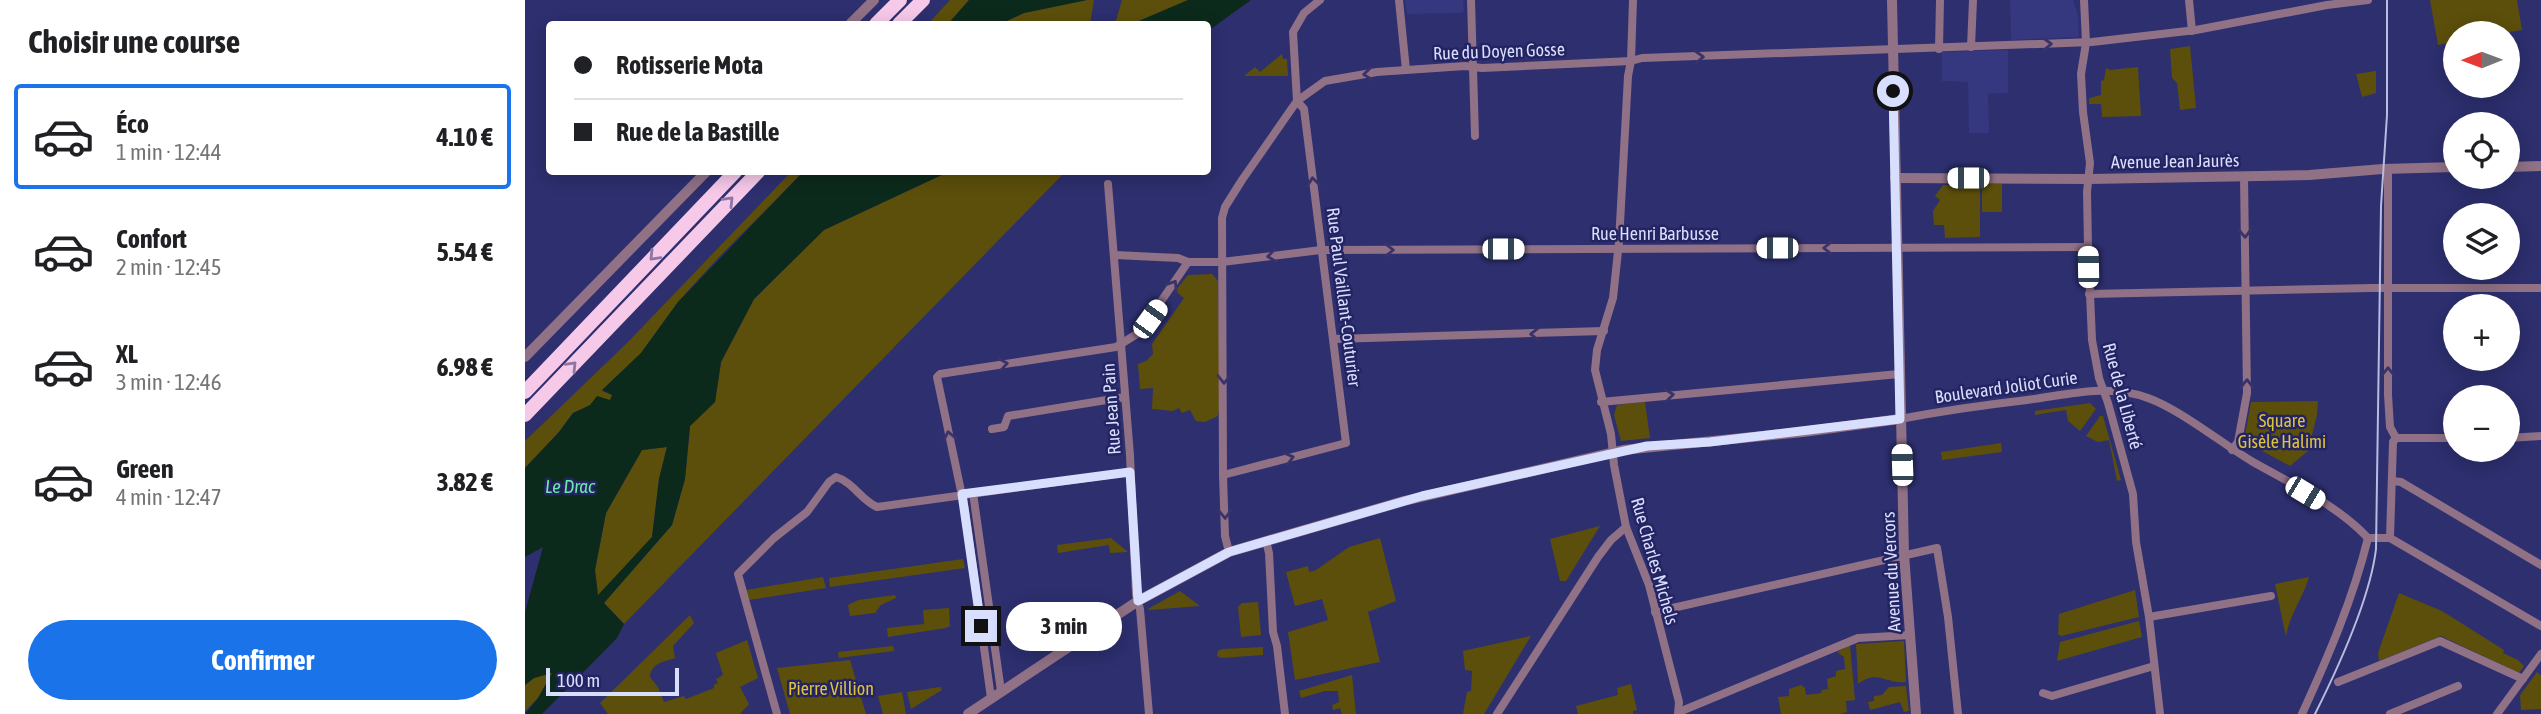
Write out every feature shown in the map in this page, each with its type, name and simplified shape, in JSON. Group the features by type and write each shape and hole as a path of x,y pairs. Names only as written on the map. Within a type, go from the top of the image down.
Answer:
{"highway":[{"path":"879,21 899,0"},
{"path":"902,21 923,0"},
{"path":"525,392 732,175"},
{"path":"525,415 755,175"}],"street":[{"path":"853,21 874,0"},
{"name":"Rue Paul Vaillant-Couturier","path":"1223,475 1346,443 1304,109 1297,101 1293,32 1304,13 1320,0"},
{"path":"1399,0 1406,70"},
{"name":"Rue Charles Michels","path":"1633,0 1632,61 1628,76 1618,248 1612,298 1595,361 1601,402 1611,434 1626,527 1649,585 1679,702 1679,713"},
{"name":"Avenue du Vercors","path":"1892,0 1904,554 1916,714"},
{"path":"1939,49 1940,0"},
{"path":"1971,47 1973,0"},
{"name":"Rue de la Liberté","path":"2084,0 2086,43 2081,74 2083,113 2090,158 2088,247 2092,340 2099,378 2133,494 2138,552 2149,617 2160,714"},
{"path":"2189,0 2192,31"},
{"name":"Rue du Doyen Gosse","path":"1229,552 1225,536 1223,475 1222,218 1225,208 1297,101 1325,81 1406,70 1632,61 1641,58 2086,43 2192,31 2327,5 2368,0"},
{"path":"1471,1 1475,136"},
{"path":"2520,167 2541,166"},
{"name":"Avenue Jean Jaurès","path":"1895,178 2089,179 2309,175 2443,167"},
{"path":"2388,169 2388,405 2390,427 2396,438"},
{"path":"525,357 703,175"},
{"path":"2232,450 2238,442 2247,393 2245,176"},
{"name":"Rue Jean Pain","path":"1108,184 1122,341 1138,601 1149,714"},
{"name":"Rue Henri Barbusse","path":"1188,262 1222,262 1321,250 2088,247"},
{"path":"991,698 962,494 937,377 940,374 1116,347 1140,332 1188,262 1178,258 1115,255"},
{"path":"2089,294 2541,288"},
{"path":"1334,340 1604,331"},
{"path":"1601,402 1899,374"},
{"name":"Boulevard Joliot Curie","path":"968,714 1138,601 1229,552 1404,501 1647,446 1710,442 1900,419 2086,391 2138,395 2151,399 2339,514 2368,538"},
{"path":"992,429 1004,427 1007,416 1125,397"},
{"path":"2520,437 2541,436"},
{"path":"2396,438 2443,438"},
{"path":"2390,538 2393,442 2396,438"},
{"path":"777,714 738,574 774,538 813,506 829,482 836,477 846,480 877,508 1130,472"},
{"path":"2393,481 2401,482 2541,565"},
{"path":"973,493 1001,691"},
{"path":"1497,714 1598,557 1626,527"},
{"path":"2302,714 2335,639 2357,580 2368,538 2390,538 2541,626"},
{"path":"1266,541 1273,632 1285,714"},
{"path":"1655,612 1937,548 1958,714"},
{"path":"2149,617 2271,596"},
{"path":"1679,713 1858,638 1911,635"},
{"path":"2338,682 2440,642 2523,679"},
{"path":"2497,714 2541,654"},
{"path":"2043,693 2052,696 2154,666"},
{"path":"2390,714 2458,686"}],"shaded area":[{"path":"1405,0 1463,0 1464,11 1407,14"},
{"path":"2010,0 2073,0 2078,15 2079,37 2011,40"},
{"path":"2008,50 2008,93 1988,94 1989,133 1969,133 1968,82 1942,81 1942,52"}],"green space":[{"path":"950,0 969,0 951,21 931,21"},
{"path":"1094,0 1090,21 1007,21 1024,13"},
{"path":"1122,0 1188,0 1139,21 1116,21"},
{"path":"2430,0 2517,0 2522,30 2520,21 2443,21 2443,44 2438,45"},
{"path":"2190,46 2196,108 2180,110 2177,83 2172,78 2170,49"},
{"path":"1282,54 1283,59 1287,59 1288,76 1244,76 1255,67 1260,72"},
{"path":"2138,67 2141,116 2102,117 2101,104 2089,104 2089,98 2101,95 2101,81 2104,80 2106,68 2110,70"},
{"path":"2376,71 2376,93 2362,97 2356,74"},
{"path":"788,175 800,175 716,260 678,302 641,353 602,391 612,395 610,400 573,413 525,468 525,441 628,342"},
{"path":"942,175 1062,175 624,624 604,603 672,525 685,479 690,426 715,402 721,362 754,299 824,230"},
{"path":"1980,184 1980,237 1945,238 1944,225 1934,225 1933,211 1940,200 1935,196 1943,185"},
{"path":"1982,184 2002,184 2002,212 1982,212"},
{"path":"1212,274 1218,281 1220,402 1218,416 1205,422 1196,421 1190,410 1182,413 1179,408 1173,411 1152,409 1153,388 1140,389 1138,364 1153,354 1152,344 1184,298 1175,291 1188,275"},
{"name":"Square Gisèle Halimi","path":"2318,401 2308,451 2290,466 2244,441 2251,402"},
{"path":"1645,402 1650,438 1621,441 1614,415 1617,405"},
{"path":"2090,403 2096,409 2080,431 2068,421 2066,410 2035,415 2035,411"},
{"path":"2100,416 2103,416 2121,480 2117,481 2109,440 2098,442 2086,436"},
{"path":"2001,443 2002,452 1942,460 1941,452"},
{"path":"667,447 659,479 652,537 598,596 595,570 606,513 642,450"},
{"path":"1600,526 1566,581 1560,581 1550,539"},
{"path":"1111,538 1128,552 1110,553 1109,545 1058,553 1057,545"},
{"path":"1380,538 1396,601 1368,612 1380,662 1295,680 1288,632 1328,620 1322,599 1295,606 1286,572 1308,566 1309,572 1316,570 1349,547"},
{"path":"963,559 965,568 830,587 829,578"},
{"path":"823,577 826,588 749,600 746,590"},
{"path":"2309,577 2290,621 2286,637 2275,584"},
{"path":"2135,590 2139,617 2061,636 2058,634 2059,614"},
{"path":"1180,591 1200,606 1148,609"},
{"path":"2399,593 2442,611 2504,650 2503,653 2524,666 2519,673 2441,636 2379,661 2378,653"},
{"path":"895,595 896,598 881,605 875,613 850,616 848,605 858,600"},
{"path":"1258,602 1261,635 1241,637 1238,607 1242,603"},
{"path":"949,608 950,626 946,628 888,637 887,628 924,624 923,610"},
{"path":"690,615 694,623 673,646 675,658 659,664 651,672 650,677 664,702 684,696 686,699 714,688 718,683 716,679 723,675 716,653 747,640 758,678 740,687 749,704 740,714 608,714 600,703"},
{"path":"2139,621 2142,637 2057,661 2060,642"},
{"path":"1531,636 1484,714 1463,714 1467,692 1471,691 1472,671 1465,670 1463,651"},
{"path":"1904,641 1906,682 1876,677 1858,684 1856,644"},
{"path":"1850,645 1855,700 1846,701 1847,712 1781,714 1778,697 1789,696 1789,689 1801,685 1805,688 1806,695 1828,689 1827,679 1836,676 1836,671 1845,669 1844,657 1837,652"},
{"path":"893,646 894,651 839,658 838,652"},
{"path":"1263,647 1263,655 1217,656 1222,649"},
{"name":"Pierre Villion","path":"850,660 866,714 790,714 777,668"},
{"path":"553,672 538,698 525,711 525,685 534,678"},
{"path":"2537,672 2541,675 2541,709 2521,710 2520,695"},
{"path":"1352,675 1356,714 1342,714 1340,708 1333,710 1332,705 1339,702 1338,691 1325,691 1301,698 1299,691"},
{"path":"1631,684 1637,710 1633,711 1633,714 1578,714 1576,706 1618,695 1617,688"},
{"path":"1906,686 1909,711 1904,712 1900,702 1870,710 1868,702 1874,701 1874,696 1882,695 1889,687"},
{"path":"940,687 942,690 911,709 907,692"},
{"path":"902,692 906,714 883,714 878,696"}],"water":[{"path":"969,0 1087,0 1024,13 1007,21 951,21"},
{"path":"1188,0 1251,0 1211,29 1211,21 1139,21"},
{"name":"Le Drac","path":"800,175 942,175 824,230 754,299 721,362 715,402 690,426 685,479 672,525 604,603 624,624 617,638 542,714 525,714 552,673 534,678 525,685 525,612 543,547 525,557 525,468 573,413 590,405 597,396 610,400 612,395 602,390 641,353 678,302","holes":["667,447 659,479 652,537 598,595 595,570 606,513 642,450"]}],"tram line":[{"path":"2315,714 2360,611 2376,549 2381,206 2387,115 2387,0"}],"route":[{"path":"981,626 962,494 1130,472 1138,601 1229,552 1422,496 1647,446 1710,442 1900,419 1893,91"}]}
